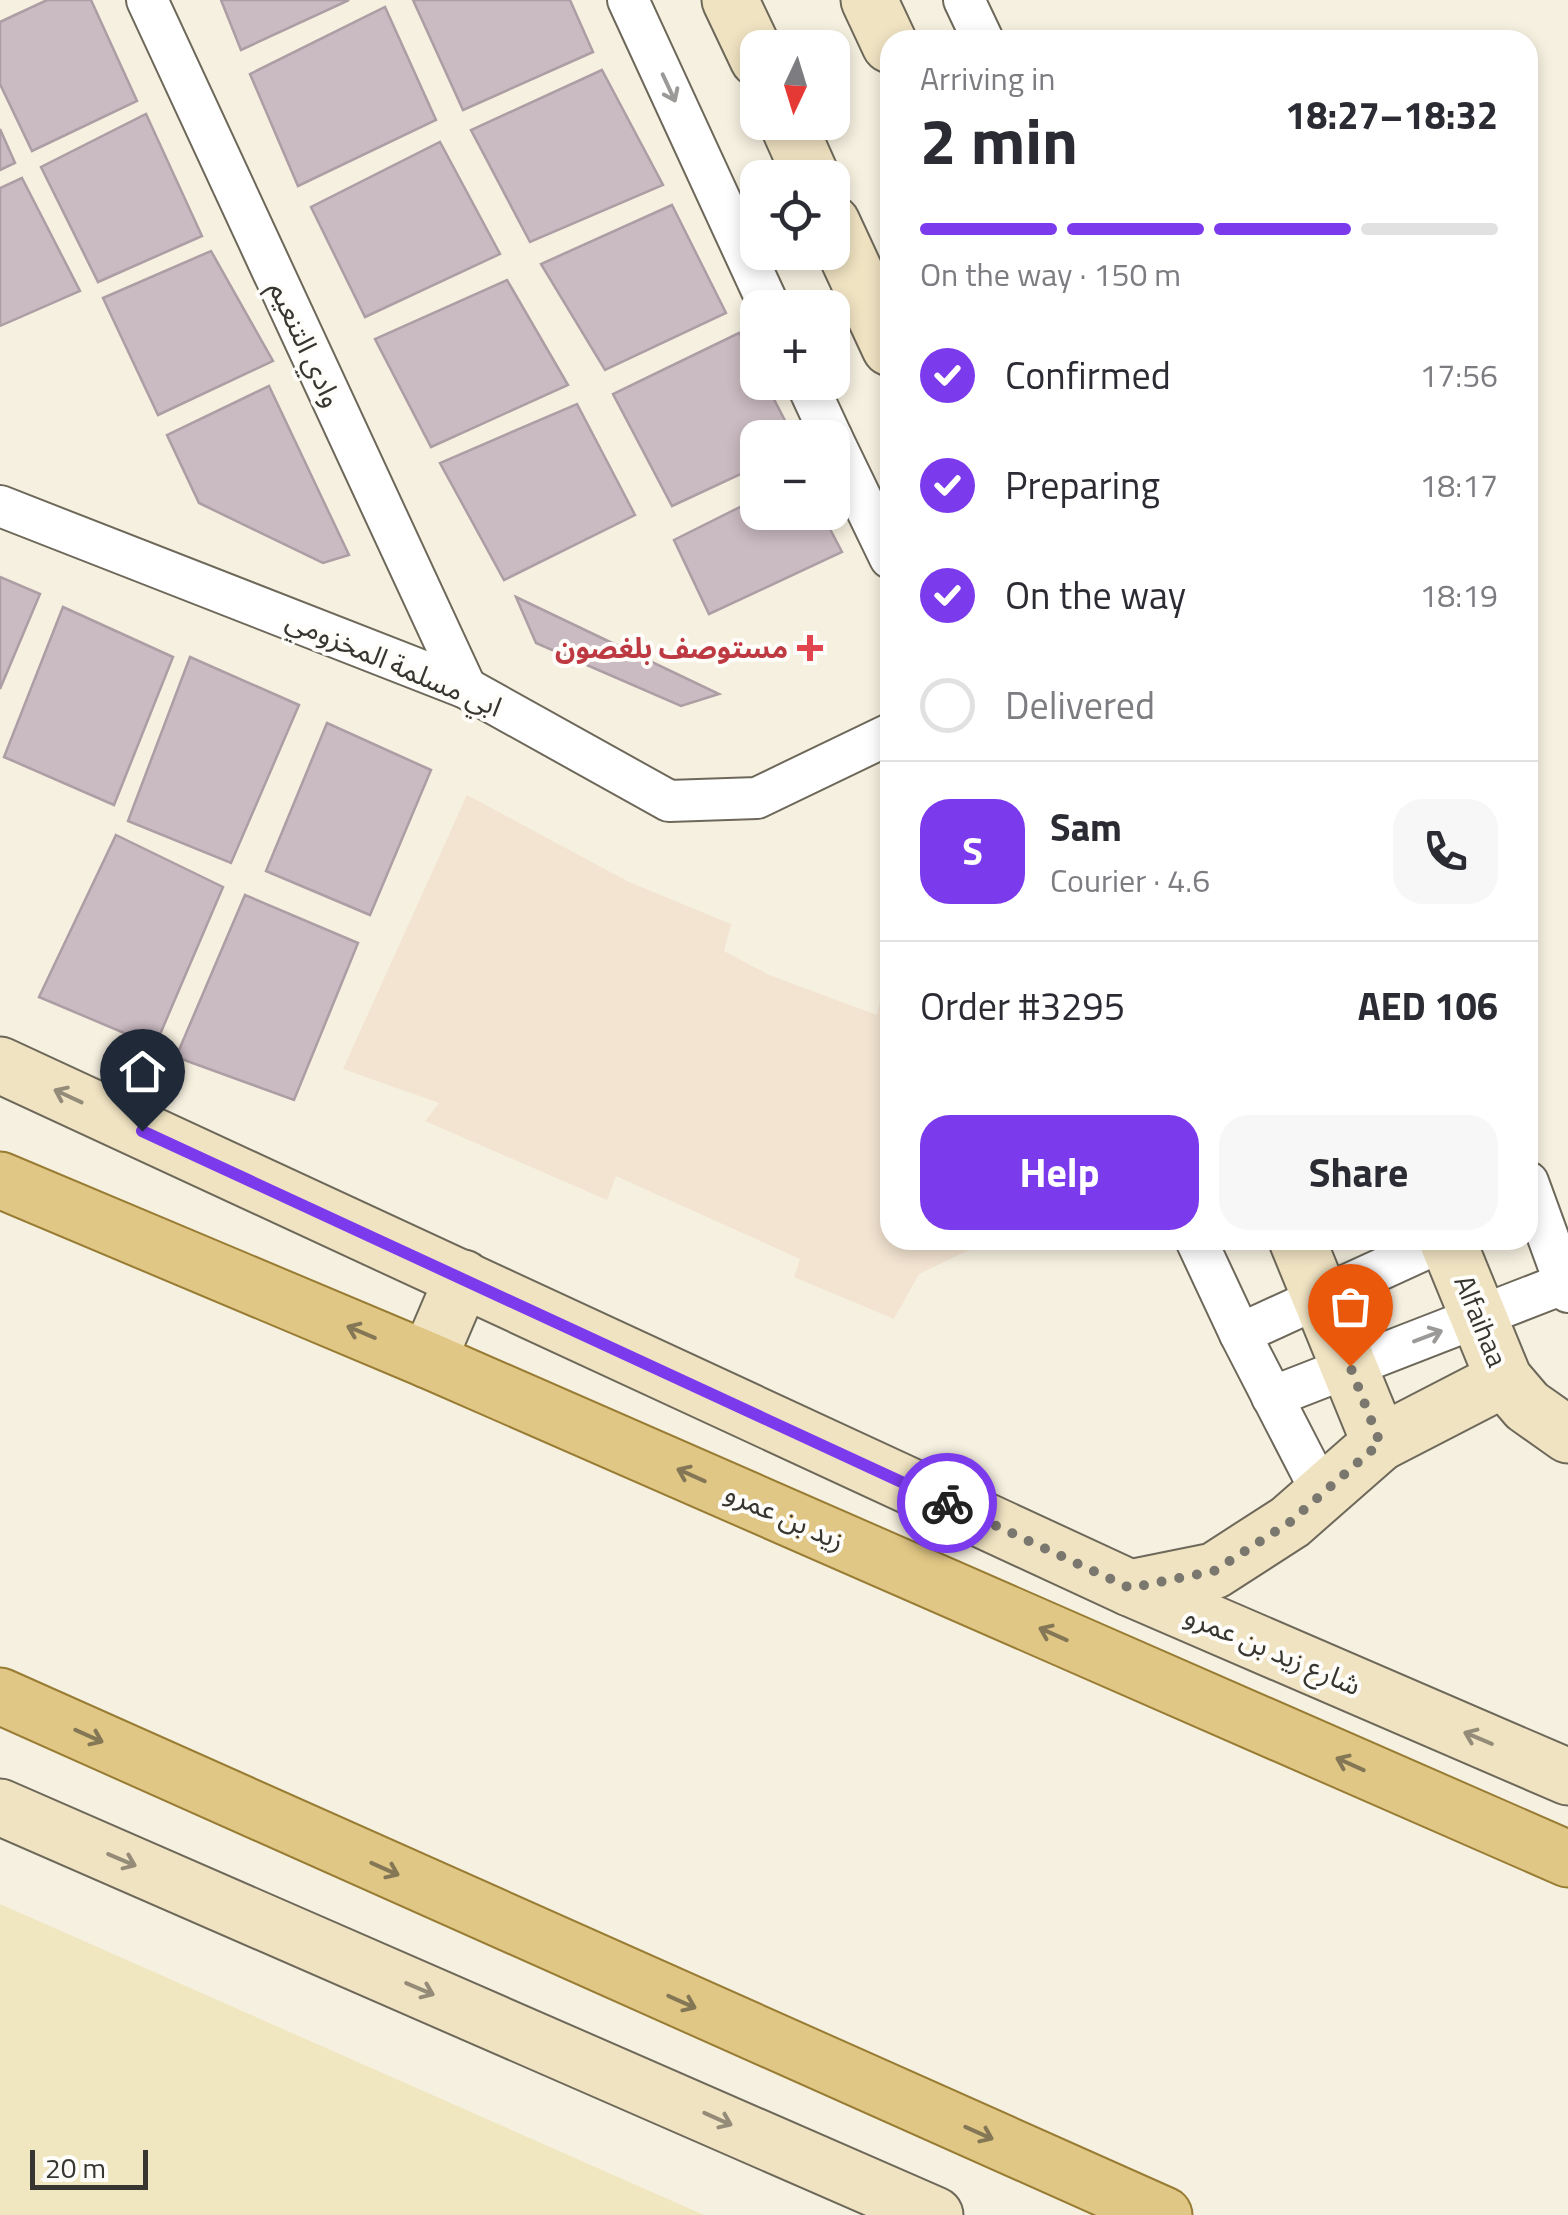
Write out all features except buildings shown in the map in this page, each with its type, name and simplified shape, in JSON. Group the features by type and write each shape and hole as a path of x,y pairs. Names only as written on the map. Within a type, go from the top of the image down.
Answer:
{"main road":[{"path":"730,0 744,30"},
{"path":"869,0 883,30"},
{"path":"850,261 880,326"},
{"name":"شارع زيد بن عمرو","path":"0,1065 1130,1588 1568,1777"},
{"name":"زيد بن عمرو","path":"0,1180 428,1360 1568,1859"},
{"path":"0,1200 179,1256"},
{"path":"1301,1250 1380,1443"},
{"name":"Alfaihaa","path":"1451,1250 1504,1378 1528,1406 1568,1435"},
{"path":"428,1360 463,1278"},
{"path":"1130,1588 1214,1571 1290,1522 1380,1443 1504,1378"},
{"path":"0,1696 1164,2215"},
{"path":"0,1807 935,2215"}],"street":[{"name":"وادي التنعيم","path":"147,0 466,688"},
{"path":"628,0 762,290"},
{"path":"964,0 978,30"},
{"path":"850,475 880,537"},
{"name":"ابي مسلمة المخزومي","path":"0,506 466,688 669,801 757,798 880,739"},
{"path":"1272,1398 1481,1315 1567,1286 1540,1193"},
{"path":"1201,1250 1322,1492"},
{"path":"1240,1334 1424,1250"}],"shaded area":[{"path":"467,795 629,882 731,924 724,951 769,975 877,1015 880,1002 880,1250 969,1250 919,1274 894,1319 794,1277 800,1259 616,1176 607,1200 425,1121 439,1103 343,1069"}],"sand":[{"path":"0,1904 704,2215 0,2215"}],"way so far":[{"path":"947,1503 1130,1588 1214,1571 1290,1522 1380,1443 1350,1366"}],"place":[{"name":"مستوصف بلغصون","path":"810,648"}],"route":[{"path":"142,1131 947,1503"}]}
